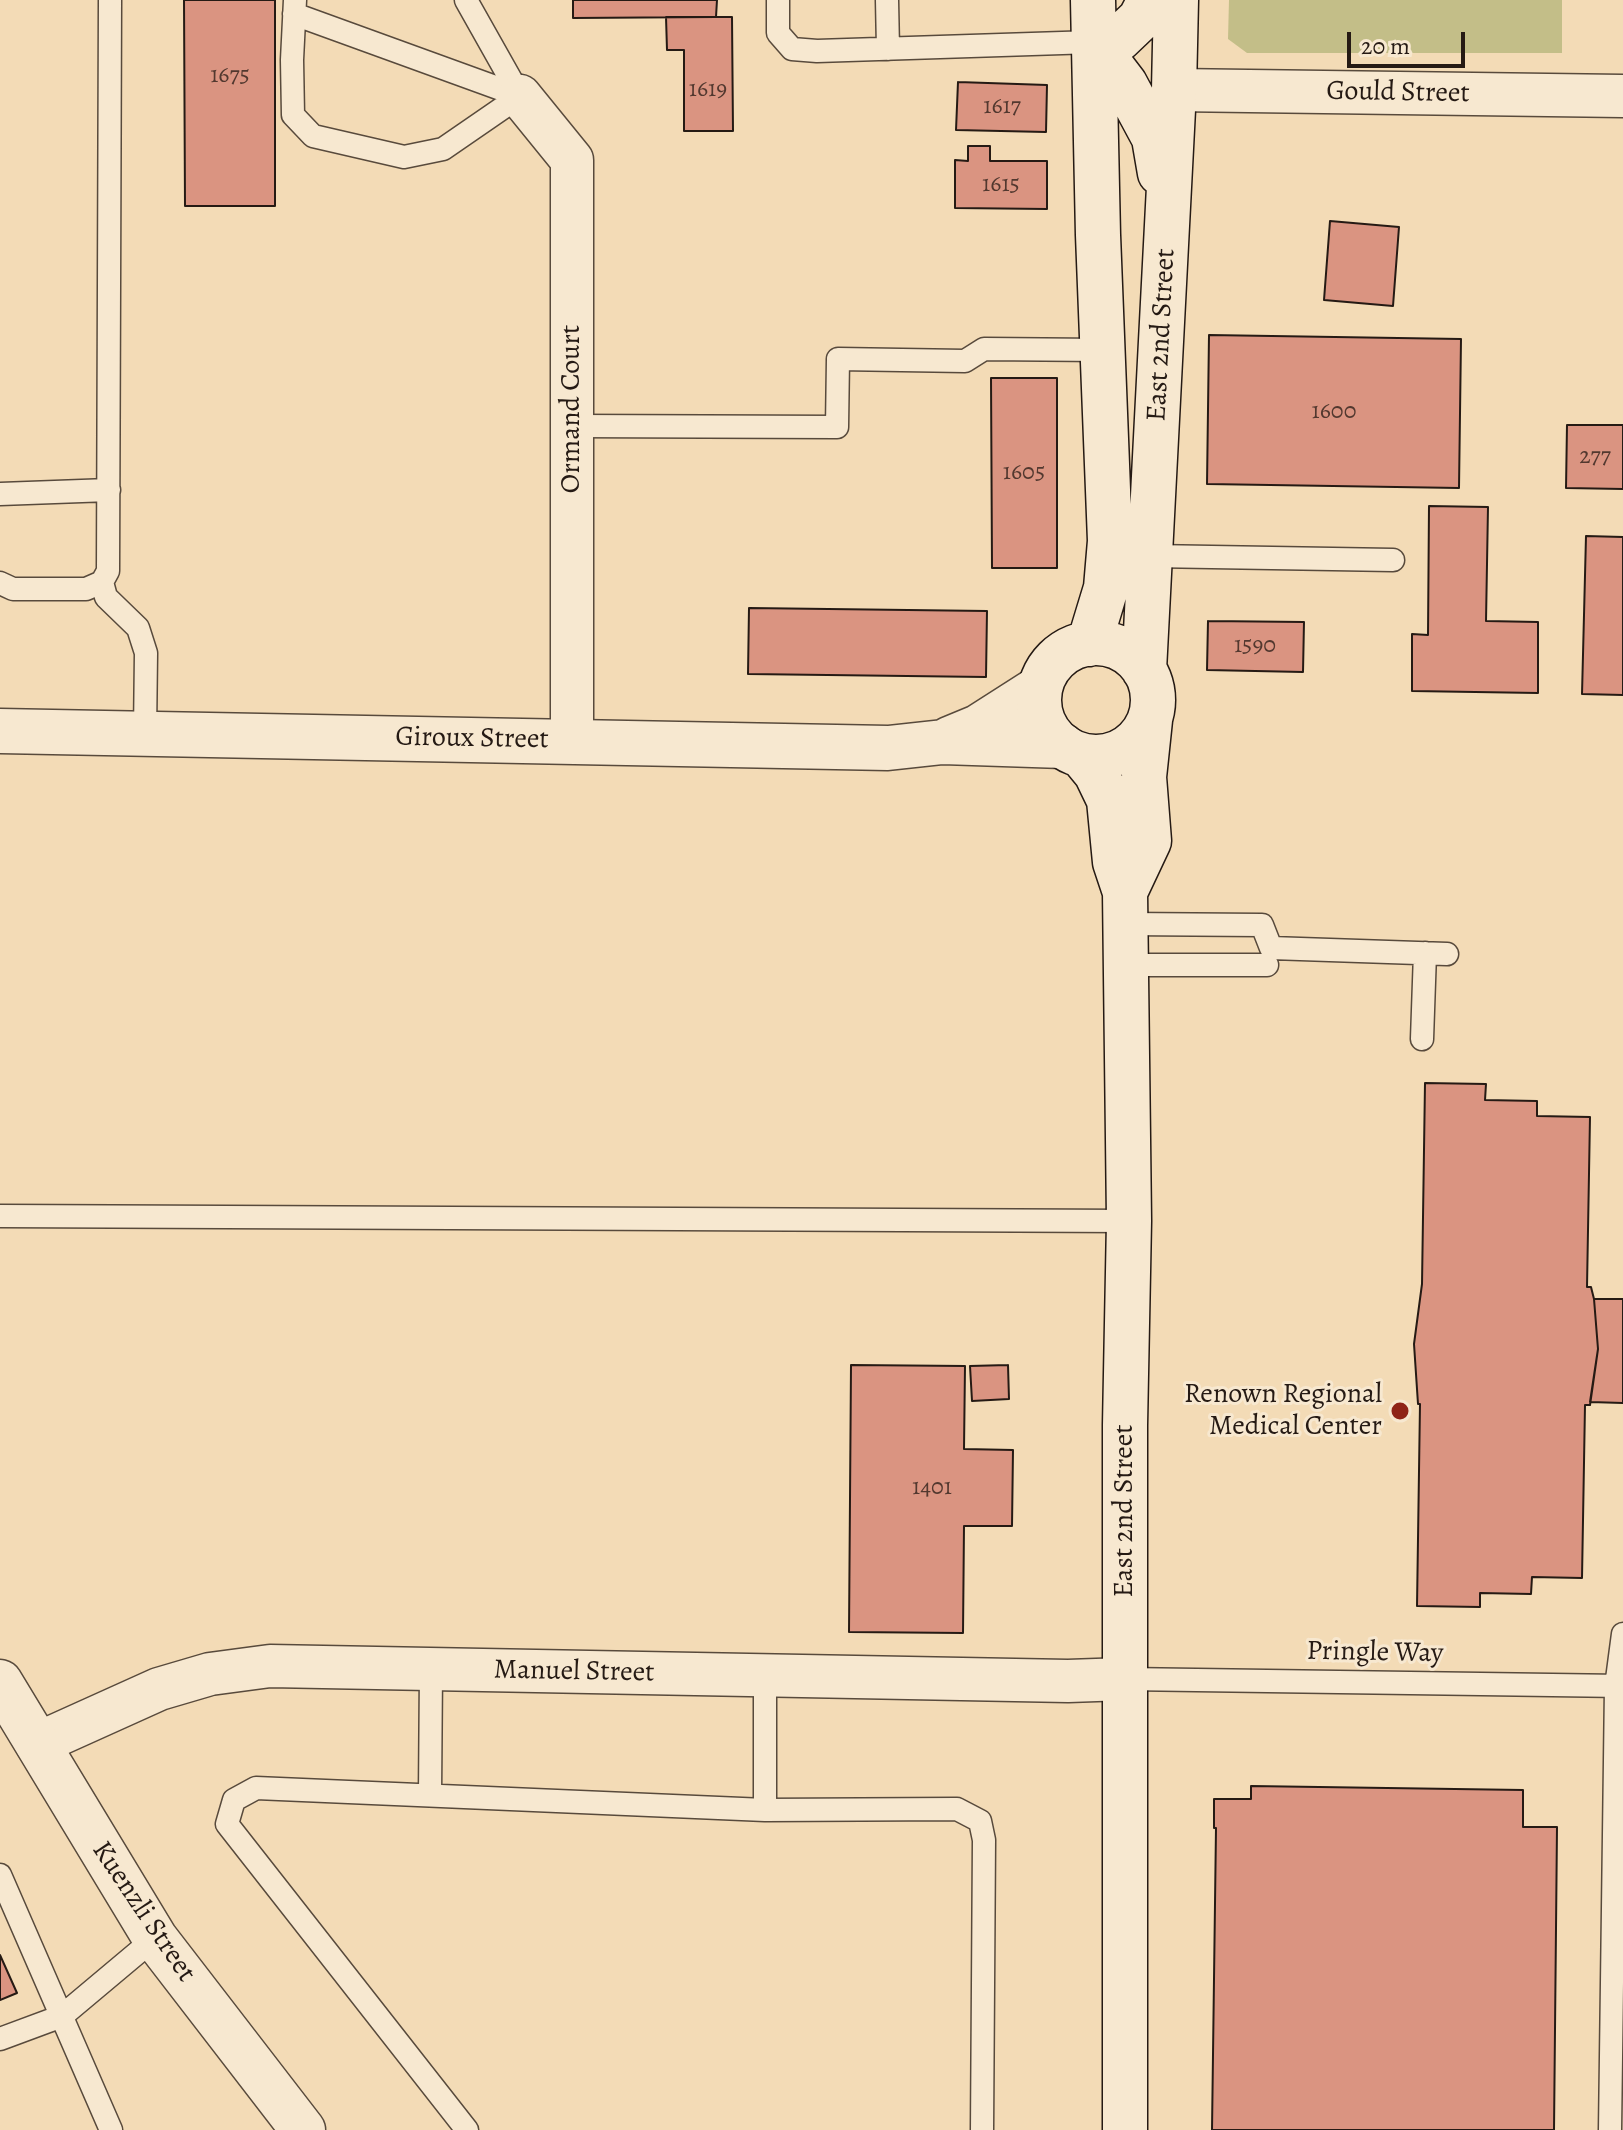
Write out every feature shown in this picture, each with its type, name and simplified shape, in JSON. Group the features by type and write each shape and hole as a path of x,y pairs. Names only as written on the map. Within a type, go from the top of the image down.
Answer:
{"main road":[{"path":"1093,21 1119,39 1140,19 1150,0"},
{"name":"East 2nd Street","path":"1144,670 1176,0"},
{"path":"1093,21 1154,138 1167,214"},
{"name":"East 2nd Street","path":"1089,644 1106,588 1110,541 1093,21"},
{"path":"1100,643 1120,648 1138,661 1144,670 1153,699 1150,720 1139,738 1123,751 1103,757 1072,751 1048,731 1040,712 1039,688 1060,655 1079,645 1100,643"},
{"name":"Giroux Street","path":"943,742 978,727 1039,688"},
{"name":"East 2nd Street","path":"1125,927 1149,841 1144,777 1150,720"},
{"name":"Giroux Street","path":"0,731 888,748 943,742 1072,751"},
{"name":"East 2nd Street","path":"1072,751 1096,773 1109,800 1125,927 1129,1221 1125,1330 1125,2130"},
{"name":"Kuenzli Street","path":"0,1682 155,1938 303,2130"}],"street":[{"name":"Gould Street","path":"1174,90 1623,96"},
{"name":"Ormand Court","path":"520,96 572,160 572,741"},
{"name":"Manuel Street","path":"37,1744 159,1689 210,1674 270,1666 1068,1681 1125,1679"}],"lane":[{"path":"0,583 13,589 86,589 102,582 108,571 110,0"},
{"path":"466,0 520,96"},
{"path":"778,0 778,33 792,49 817,51 888,49 1093,21"},
{"path":"887,0 888,49"},
{"path":"295,7 520,96 443,149 404,157 313,136 293,115 295,7"},
{"path":"573,426 837,427 838,359 965,361 984,349 1103,350"},
{"path":"0,494 109,490"},
{"path":"1151,556 1393,560"},
{"path":"102,582 106,597 138,628 146,653 145,733"},
{"path":"1125,927 1262,925 1269,957"},
{"path":"1125,927 1269,957 1436,954 1422,1039"},
{"path":"0,1216 1129,1221"},
{"path":"1610,2130 1623,1634"},
{"path":"430,1795 431,1669"},
{"path":"765,1676 765,1810"},
{"name":"Pringle Way","path":"1125,1679 1620,1686"},
{"path":"467,2130 227,1824 234,1800 256,1788 765,1810 957,1809 980,1821 984,1840 982,2130"},
{"path":"0,1875 111,2130"},
{"path":"0,2039 62,2016 155,1938"}],"shaded area":[{"path":"1229,0 1562,0 1562,53 1247,53 1228,39"}],"building":[{"path":"184,0 275,0 275,206 185,206"},
{"path":"573,0 717,0 716,17 573,18"},
{"path":"666,17 732,17 733,131 684,131 684,50 667,50"},
{"path":"958,82 1047,85 1046,132 956,130"},
{"path":"968,146 990,146 990,161 1047,161 1047,209 955,208 955,160 968,161"},
{"path":"1330,221 1399,227 1393,306 1324,300"},
{"path":"1209,335 1461,339 1459,488 1207,484"},
{"path":"991,378 1057,378 1057,568 992,568"},
{"path":"1567,425 1623,425 1623,489 1566,488"},
{"path":"1429,506 1488,507 1486,621 1538,622 1538,693 1412,691 1412,634 1428,635"},
{"path":"1586,536 1623,537 1623,695 1582,694"},
{"path":"749,608 987,611 986,677 748,674"},
{"path":"1208,621 1304,622 1303,672 1207,670"},
{"path":"1425,1083 1486,1084 1485,1100 1537,1101 1537,1116 1590,1117 1587,1287 1591,1287 1594,1299 1598,1349 1590,1405 1585,1405 1582,1578 1532,1577 1531,1594 1480,1593 1480,1607 1417,1606 1420,1404 1414,1344 1422,1284"},
{"path":"1594,1299 1623,1299 1623,1403 1590,1402 1598,1349"},
{"path":"851,1365 965,1366 964,1449 1013,1450 1012,1526 964,1526 963,1633 849,1632"},
{"path":"1008,1365 1009,1399 972,1401 970,1366"},
{"path":"1251,1786 1523,1790 1523,1827 1557,1827 1554,2130 1212,2130 1214,1799 1251,1799"},
{"path":"0,1955 17,1993 0,2000"}],"place":[{"name":"Renown Regional Medical Center","path":"1400,1411"}]}
